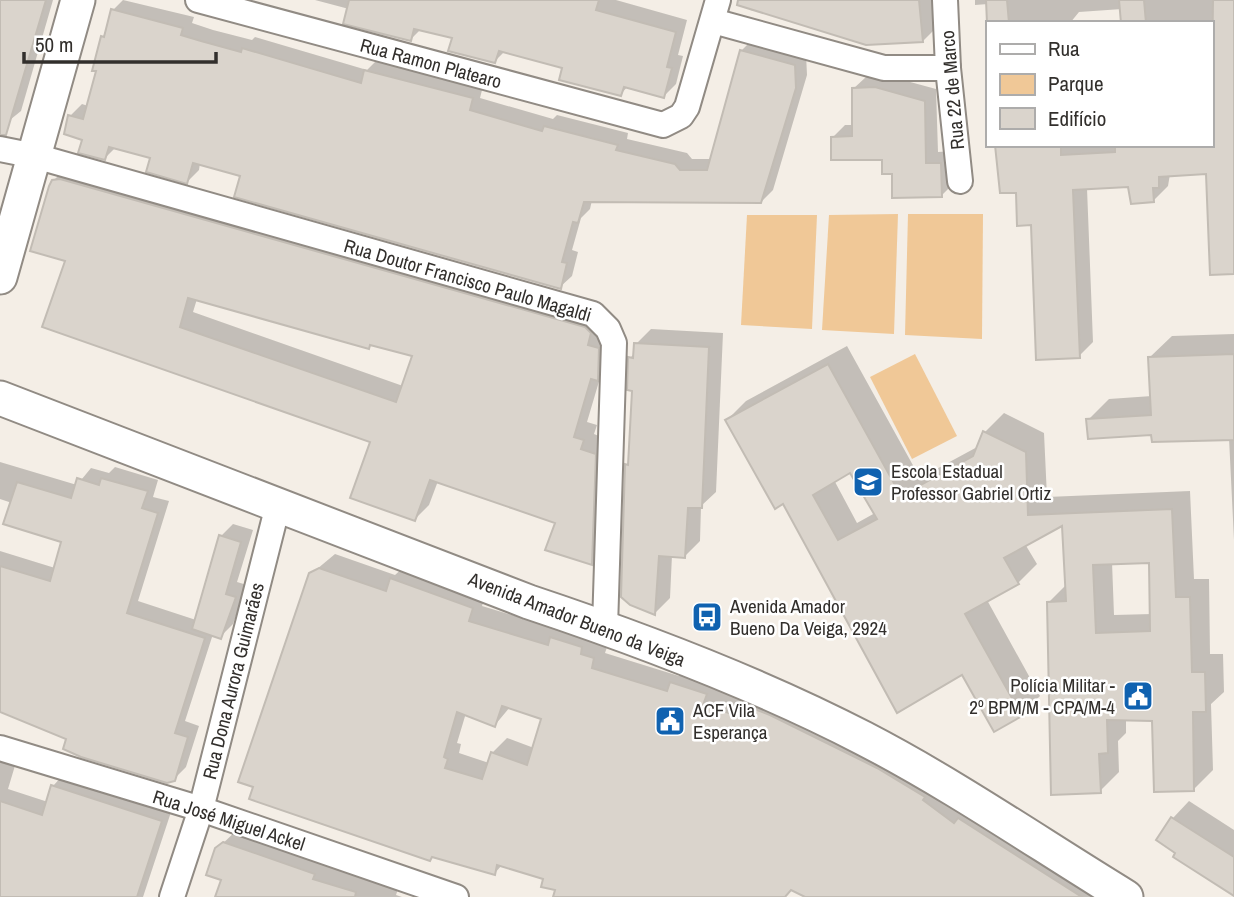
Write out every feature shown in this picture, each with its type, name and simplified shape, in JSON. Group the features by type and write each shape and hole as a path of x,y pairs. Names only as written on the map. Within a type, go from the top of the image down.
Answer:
{"main road":[{"path":"0,277 78,0"},
{"name":"Avenida Amador Bueno da Veiga","path":"0,398 529,603 605,627 795,705 864,738 1126,897"}],"street":[{"name":"Rua Ramon Platearo","path":"198,0 663,125 681,116 687,107 715,10"},
{"name":"Rua 22 de Marco","path":"945,0 948,68 960,181"},
{"path":"715,10 884,68 948,68"},
{"name":"Rua Doutor Francisco Paulo Magaldi","path":"0,149 35,156 593,314 601,321 614,343 605,627"},
{"name":"Rua Dona Aurora Guimarães","path":"172,897 201,809 278,505"},
{"name":"Rua José Miguel Ackel","path":"0,748 201,809 456,897"}],"green space":[{"path":"898,214 894,334 822,330 829,215"},
{"path":"908,214 983,214 982,339 905,335"},
{"path":"747,215 817,215 812,329 741,325"},
{"path":"915,354 957,436 912,459 870,377"}],"building":[{"path":"0,0 46,0 6,135 0,135"},
{"path":"349,0 599,0 596,10 676,32 667,67 672,68 664,98 624,87 621,96 559,80 562,68 499,51 495,63 448,51 452,38 414,29 411,41 343,24"},
{"path":"738,0 919,0 923,42 866,45 737,5"},
{"path":"986,0 1007,0 1009,21 987,21"},
{"path":"1119,0 1144,0 1146,21 1121,21"},
{"path":"1213,0 1234,0 1234,274 1210,275 1206,174 1159,177 1159,188 1153,188 1154,202 1131,204 1128,187 1073,190 1080,358 1036,360 1031,225 1017,226 1016,193 1000,193 995,147 1061,147 1061,155 1115,152 1115,147 1213,147"},
{"path":"111,9 183,28 181,35 201,41 241,52 242,48 361,83 364,70 473,98 470,110 542,131 544,126 618,145 616,150 675,164 680,170 707,170 740,50 795,65 796,88 761,203 584,202 578,223 573,222 562,262 567,263 561,289 234,197 240,176 193,163 187,184 146,172 150,158 109,147 105,160 78,153 82,140 64,134 68,115 83,119 96,71 92,71"},
{"path":"875,87 925,101 926,163 941,163 942,197 892,198 892,174 882,174 882,160 831,160 831,137 852,136 852,88"},
{"path":"60,179 585,327 591,333 588,345 599,348 598,381 591,379 574,437 584,440 581,449 596,454 592,565 545,550 555,523 430,480 415,521 350,498 370,442 42,327 65,261 30,251 52,180","holes":["188,298 369,349 370,345 412,356 396,402 180,327"]},
{"path":"634,343 709,347 702,508 688,508 685,558 659,556 655,615 630,605 621,597 625,464 628,465 632,391 627,390 628,357 633,358"},
{"path":"1234,354 1234,440 1152,442 1151,435 1088,439 1086,419 1151,415 1148,357"},
{"path":"828,364 901,496 973,456 983,431 1026,452 1028,515 1172,509 1176,597 1190,597 1192,672 1205,672 1206,712 1193,712 1194,791 1154,792 1152,721 1107,720 1108,753 1099,754 1101,793 1051,795 1047,602 1066,601 1062,526 1004,558 1019,584 965,614 1022,716 994,732 962,675 897,713 783,504 775,509 725,420","holes":["850,473 877,519 838,540 813,495","1149,563 1150,631 1096,633 1093,565"]},
{"path":"77,478 99,485 101,478 148,491 142,508 158,513 127,613 205,638 175,733 188,737 175,781 167,783 81,757 63,749 66,739 0,712 0,566 50,581 61,542 3,524 17,482 71,498"},
{"path":"219,535 241,542 226,594 236,597 221,639 192,629"},
{"path":"319,568 386,591 390,578 473,608 469,621 548,645 550,637 582,647 581,654 594,658 592,668 667,691 670,682 707,694 703,705 749,719 752,708 770,715 877,768 925,797 923,800 954,823 958,818 1082,897 805,897 791,890 785,897 553,897 555,890 541,887 543,879 497,865 495,875 432,857 430,861 249,799 253,787 238,782 309,573","holes":["502,706 541,719 527,765 491,752 482,779 445,768 448,759 444,757 457,712 495,727"]},
{"path":"51,785 162,821 137,897 0,897 0,801 42,815"},
{"path":"1171,817 1234,857 1234,896 1173,857 1175,853 1156,840"},
{"path":"223,842 315,874 313,879 356,892 355,897 215,897 221,880 206,875 215,848"}],"place":[{"name":"Escola Estadual Professor Gabriel Ortiz","path":"868,482"},
{"name":"Avenida Amador Bueno Da Veiga, 2924","path":"707,617"},
{"name":"Polícia Militar - 2º BPM/M - CPA/M-4","path":"1138,696"},
{"name":"ACF Vila Esperança","path":"670,721"}]}
